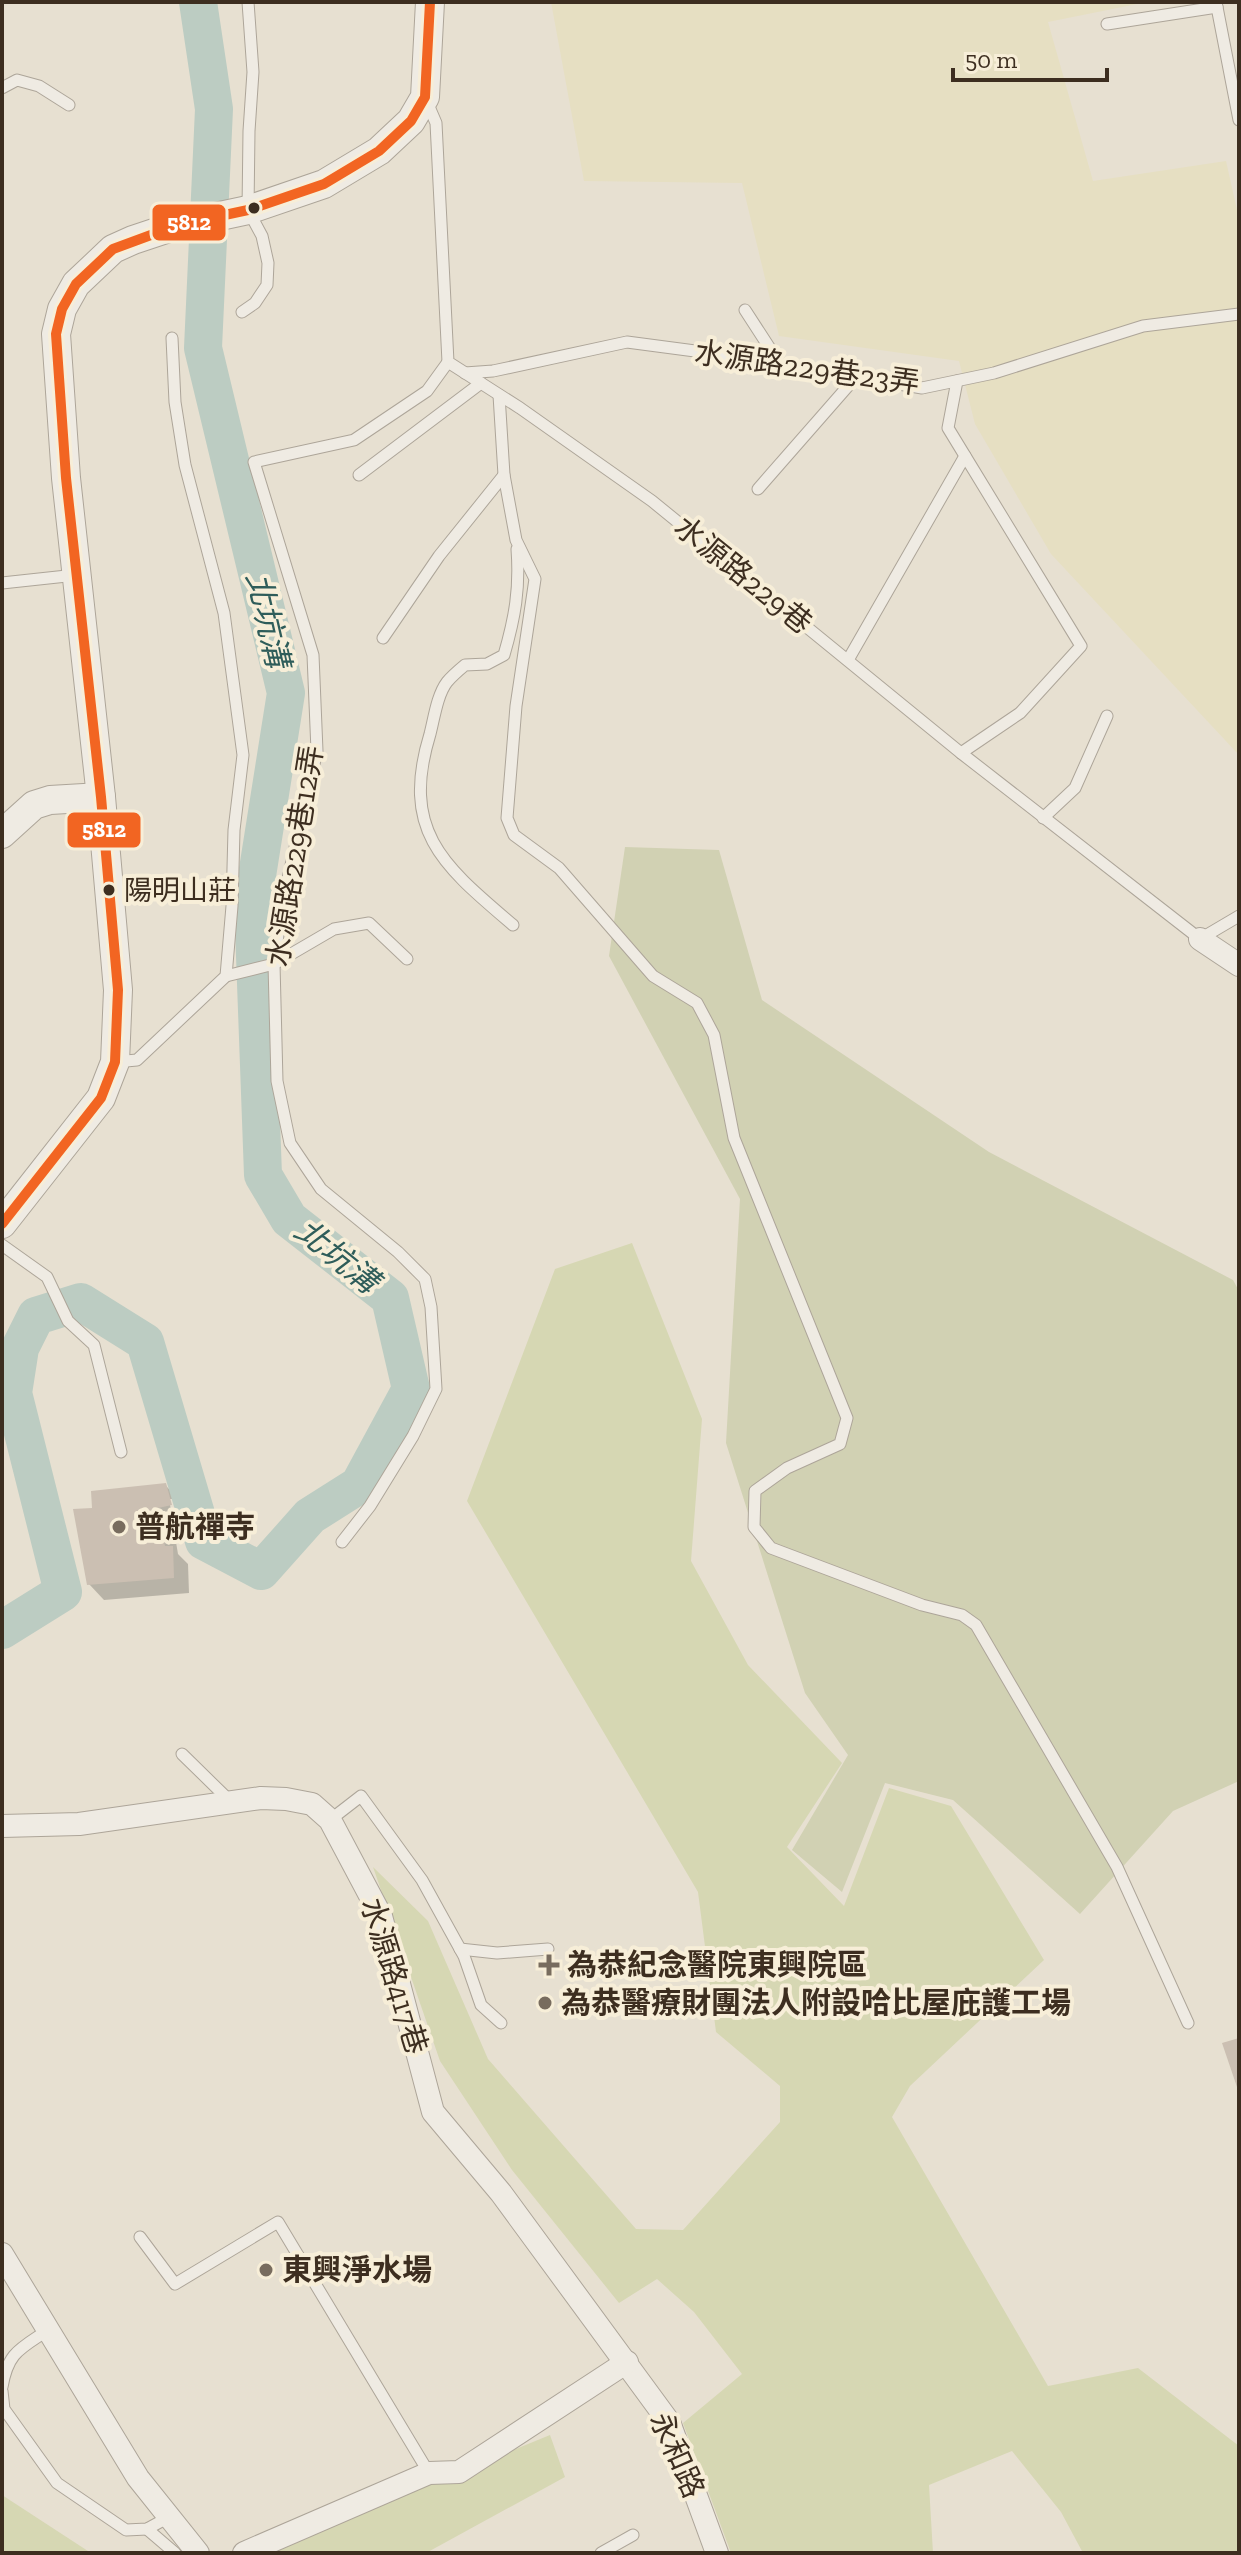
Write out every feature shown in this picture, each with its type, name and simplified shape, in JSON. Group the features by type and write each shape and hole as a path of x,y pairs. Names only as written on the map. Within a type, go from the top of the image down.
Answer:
{"street":[{"path":"2,1224 101,1098 115,1062 118,990 101,797 66,478 56,334 62,309 76,284 113,249 178,225 248,210 324,184 379,151 411,121 425,97 430,2"},
{"path":"2,834 34,805 50,800 101,797"},
{"name":"水源路229巷","path":"1200,939 1239,965"},
{"path":"2,1826 79,1824 230,1801 286,1799 312,1804 330,1820"},
{"name":"水源路417巷","path":"330,1820 381,1916 433,2112 501,2193 627,2362"},
{"path":"2,2254 138,2478 198,2553"},
{"path":"244,2553 429,2473 459,2472 627,2362"},
{"name":"永和路","path":"627,2362 669,2422 717,2553"}],"lane":[{"path":"242,312 255,303 267,285 268,263 262,236 248,210 253,72 248,2"},
{"path":"1107,24 1217,5 1239,120"},
{"path":"2,88 17,80 39,86 69,105"},
{"path":"425,97 436,123 448,362"},
{"path":"745,310 780,364"},
{"name":"水源路229巷23弄","path":"465,373 493,371 627,342 922,388 994,373 1143,326 1239,314"},
{"path":"172,338 175,402 185,465 224,613 243,755 234,830 226,976"},
{"name":"水源路229巷","path":"448,362 652,501 961,753 1200,939"},
{"name":"水源路229巷12弄","path":"342,1542 370,1506 413,1436 436,1389 431,1307 425,1279 398,1252 321,1189 290,1143 277,1081 274,964 282,905 317,751 313,655 254,462 354,440 427,391 448,362"},
{"path":"758,489 856,377"},
{"path":"957,381 948,428 1081,646 1020,713 961,753"},
{"path":"359,475 481,383"},
{"path":"499,395 504,475 516,540 519,580 512,624 504,655 487,664 465,665 445,684 421,763 419,787 428,832 443,859 458,878 513,925"},
{"path":"848,660 965,456"},
{"path":"383,638 439,556 504,475"},
{"path":"516,540 535,579 516,706 507,818 514,835 559,868 653,976 697,1003 714,1035 734,1138 847,1418 840,1444 787,1468 755,1491 754,1527 771,1548 922,1605 962,1615 976,1625 1117,1867 1188,2023"},
{"path":"2,583 77,575"},
{"path":"1043,818 1075,788 1107,716"},
{"path":"1200,939 1239,916"},
{"path":"115,1062 137,1060 226,976 274,964 334,929 369,923 407,959"},
{"path":"2,1245 47,1277 68,1321 94,1345 121,1452"},
{"path":"182,1754 230,1801"},
{"path":"330,1820 361,1796 422,1880 460,1949 481,2005 501,2023"},
{"path":"460,1949 497,1953 548,1949"},
{"path":"140,2237 175,2284 278,2222 429,2473"},
{"path":"48,2330 18,2350 6,2366 2,2389 4,2409 57,2483 126,2530 147,2529 169,2517"},
{"path":"147,2529 175,2553"},
{"path":"601,2553 633,2535"}],"shaded area":[{"path":"551,2 1147,2 1048,22 1093,181 1226,161 1239,219 1239,755 1051,554 975,424 959,361 779,336 742,183 584,181"}],"green space":[{"path":"625,847 719,850 762,1000 989,1152 1233,1280 1239,1291 1239,1781 1173,1811 1080,1914 953,1800 885,1783 842,1892 792,1850 848,1755 805,1693 726,1443 740,1199 609,956"},
{"path":"632,1243 702,1419 691,1561 748,1665 842,1763 787,1847 844,1906 889,1788 951,1806 1044,1960 910,2086 892,2117 1048,2386 1138,2368 1239,2446 1239,2553 1083,2553 1061,2512 1012,2451 929,2485 933,2553 731,2553 683,2423 742,2374 694,2312 657,2279 619,2303 512,2170 440,2061 373,1867 428,1921 488,2059 636,2229 683,2230 780,2122 780,2086 716,2032 698,1892 467,1501 555,1269"},
{"path":"550,2435 565,2477 426,2553 264,2553"},
{"path":"2,2495 91,2553 2,2553"}],"building":[{"name":"普航禪寺","path":"166,1483 172,1505 158,1508 165,1546 173,1546 174,1578 87,1585 73,1509 92,1508 91,1491"},
{"path":"1239,2038 1239,2090 1238,2090 1222,2043"}],"waterway":[{"name":"北坑溝","path":"2,1630 63,1592 13,1393 20,1348 36,1316 81,1302 145,1342 204,1541 261,1571 310,1516 359,1485 411,1389 390,1298 289,1219 263,1175 253,901 286,693 203,348 214,109 198,2"}],"transit line":[{"name":"5812","path":"2,1224 101,1098 115,1062 118,990 101,797 66,478 56,334 62,309 76,284 113,249 178,225 248,210 324,184 379,151 411,121 425,97 430,2"}],"place":[{"name":"陽明山莊","path":"109,890"},
{"name":"普航禪寺","path":"119,1527"},
{"name":"為恭紀念醫院東興院區","path":"549,1965"},
{"name":"為恭醫療財團法人附設哈比屋庇護工場","path":"545,2003"},
{"name":"東興淨水場","path":"266,2270"}]}
